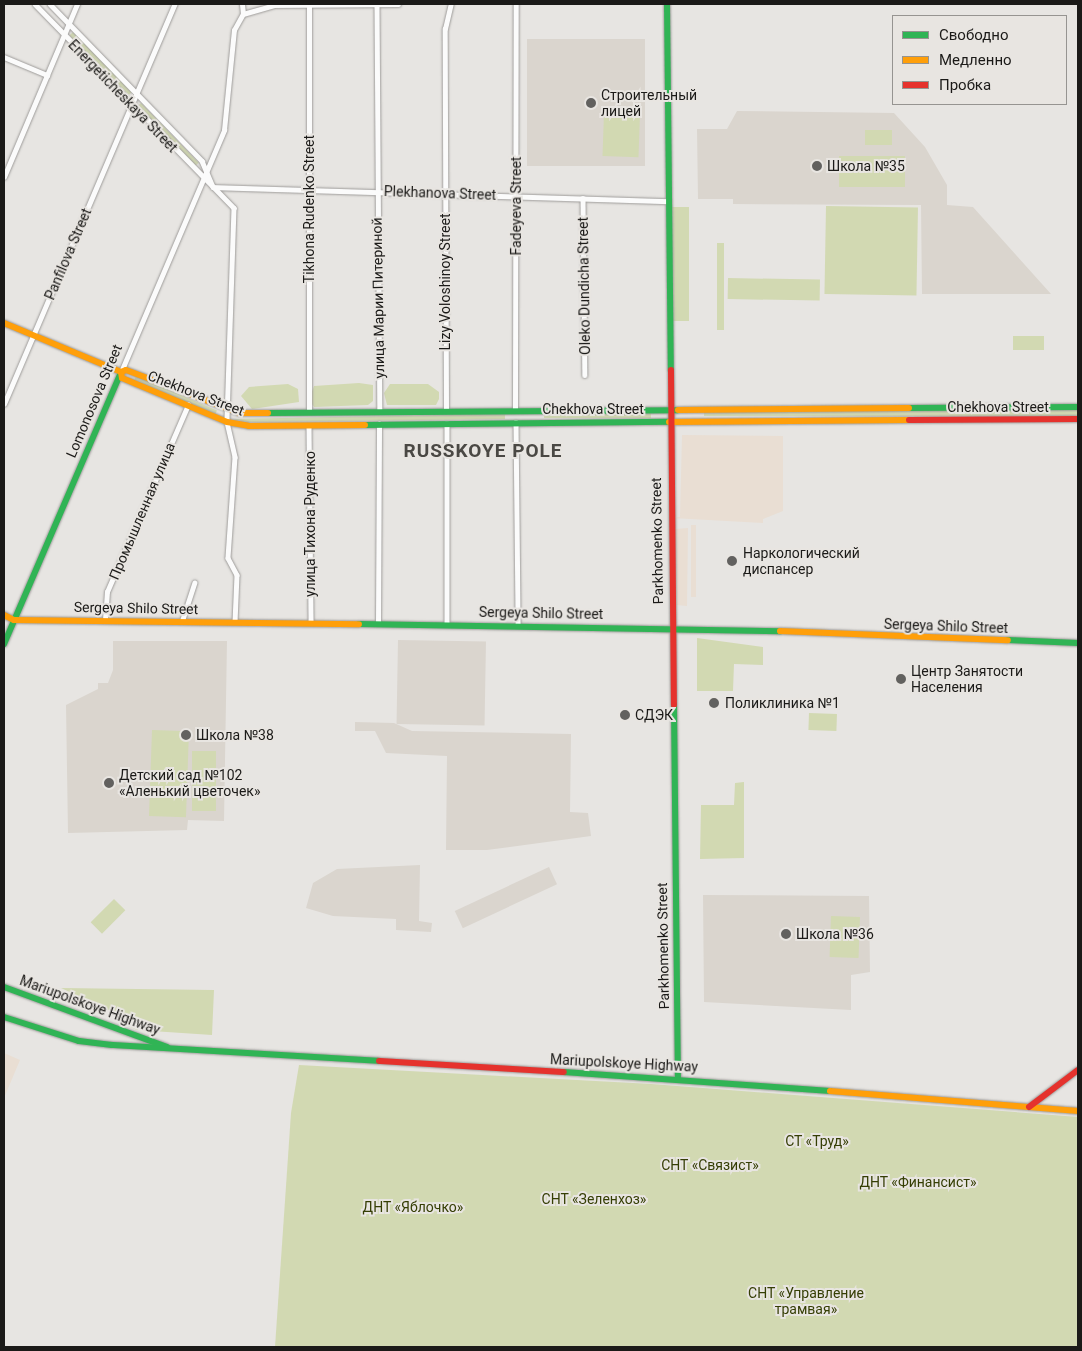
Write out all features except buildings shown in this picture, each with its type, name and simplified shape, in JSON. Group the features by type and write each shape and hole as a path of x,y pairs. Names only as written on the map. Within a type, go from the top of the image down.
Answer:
{"main road":[{"name":"Parkhomenko Street","path":"667,4 668,421 678,1078"},
{"name":"Chekhova Street","path":"4,323 120,372 126,370 228,411 1078,407"},
{"name":"Chekhova Street","path":"120,372 122,378 227,422 309,425 447,422 1078,419"},
{"name":"Lomonosova Street","path":"4,644 120,372"},
{"path":"515,409 516,422"},
{"name":"Sergeya Shilo Street","path":"4,615 14,620 671,627 1078,643"},
{"name":"Mariupolskoye Highway","path":"4,987 167,1047"},
{"name":"Mariupolskoye Highway","path":"4,1017 79,1041 678,1078 1078,1111"},
{"path":"1029,1108 1078,1070"}],"street":[{"name":"Energeticheskaya Street","path":"35,4 213,187 236,217 227,422"},
{"name":"Energeticheskaya Street","path":"50,4 206,167 213,187"},
{"path":"4,177 77,4"},
{"name":"Panfilova Street","path":"4,404 175,4"},
{"path":"242,4 243,14 274,5 398,4"},
{"name":"Lizy Voloshinoy Street","path":"446,410 445,29 451,4"},
{"name":"Fadeyeva Street","path":"515,409 516,4"},
{"name":"Tikhona Rudenko Street","path":"309,412 310,5"},
{"name":"улица Марии Питериной","path":"377,5 380,411"},
{"name":"Lomonosova Street","path":"120,372 206,167 224,130 234,30 243,14"},
{"path":"4,57 47,75"},
{"name":"Plekhanova Street","path":"213,187 309,188 667,201"},
{"name":"Oleko Dundicha Street","path":"583,198 585,374"},
{"name":"Промышленная улица","path":"105,620 108,592 188,405"},
{"path":"227,422 235,457 228,558 236,574 236,622"},
{"path":"447,422 447,624"},
{"path":"516,422 518,625"},
{"path":"378,623 379,424"},
{"name":"улица Тихона Руденко","path":"309,425 311,622"},
{"path":"182,621 194,583"}],"shaded area":[{"name":"Строительный лицей","path":"527,39 645,39 645,166 527,166"},
{"name":"Школа №35","path":"737,111 894,113 925,147 947,185 947,205 973,207 1051,294 922,294 921,205 733,204 733,199 698,199 697,129 727,129"},
{"path":"682,435 783,436 783,511 763,519 763,523 672,518 680,517"},
{"path":"691,525 696,525 696,597 691,597"},
{"path":"688,528 687,606 676,605 675,529"},
{"path":"398,640 486,642 485,726 397,724"},
{"name":"Школа №38","path":"113,641 227,641 224,821 188,820 187,830 68,833 66,705 98,689 98,683 108,683 113,670"},
{"path":"355,722 394,723 412,731 571,734 570,812 588,813 591,836 487,850 446,850 447,756 386,753 375,731 355,731"},
{"path":"420,865 419,921 432,923 431,932 396,930 396,919 333,916 306,908 313,883 337,869"},
{"path":"549,867 557,884 463,928 455,911"},
{"name":"Школа №36","path":"703,895 869,896 870,972 851,975 851,1010 704,1002"},
{"path":"4,1053 20,1060 4,1098"}],"green space":[{"path":"73,32 132,91 129,95 69,36"},
{"path":"141,103 199,163 196,165 138,106"},
{"path":"604,113 640,114 638,157 602,156"},
{"path":"865,130 892,130 892,145 865,145"},
{"path":"839,156 905,156 905,187 839,187"},
{"path":"826,206 918,208 916,296 824,294"},
{"path":"670,207 689,207 689,321 670,321"},
{"path":"717,243 724,243 724,330 717,330"},
{"path":"728,278 820,280 820,301 728,299"},
{"path":"1013,336 1044,336 1044,350 1013,350"},
{"path":"136,376 217,410 215,414 134,380"},
{"path":"359,383 373,385 373,401 368,405 314,407 309,400 314,386"},
{"path":"288,384 298,389 299,402 252,409 241,396 249,387"},
{"path":"390,384 428,384 439,392 439,399 436,405 387,405 384,393"},
{"path":"704,409 1078,409 1078,416 704,416"},
{"path":"544,413 651,413 651,418 544,418"},
{"path":"505,414 505,419 248,422 232,419"},
{"path":"697,638 763,647 763,665 734,664 733,691 697,691"},
{"path":"809,713 837,714 836,731 808,730"},
{"path":"152,730 189,731 186,817 149,816"},
{"path":"192,751 216,751 216,811 192,811"},
{"path":"744,782 744,858 700,859 701,805 734,805 735,783"},
{"path":"114,899 125,910 102,934 91,922"},
{"path":"831,916 860,917 859,958 830,957"},
{"path":"61,988 214,990 212,1035 137,1030 123,1024 115,1013"},
{"path":"299,1065 651,1084 1078,1117 1078,1347 275,1347 291,1113"}],"traffic: fast":[{"path":"667,4 671,370"},
{"path":"4,644 121,372"},
{"path":"909,408 1078,407"},
{"path":"268,413 678,410"},
{"path":"365,425 669,422"},
{"path":"359,624 780,631"},
{"path":"1008,640 1078,643"},
{"path":"674,705 678,1079"},
{"path":"4,987 167,1047"},
{"path":"4,1017 79,1041 112,1045 379,1061"},
{"path":"564,1072 830,1091"}],"traffic: slow":[{"path":"4,323 121,372 126,370 240,413 268,413"},
{"path":"121,372 122,378 227,422 249,426 365,425"},
{"path":"678,410 909,408"},
{"path":"669,422 909,420"},
{"path":"4,615 14,620 359,624"},
{"path":"780,631 1008,640"},
{"path":"830,1091 1078,1111"}],"traffic: jam":[{"path":"671,370 674,705"},
{"path":"909,420 1078,419"},
{"path":"379,1061 564,1072"},
{"path":"1029,1107 1078,1070"}],"place":[{"name":"Строительный лицей","path":"591,103"},
{"name":"Школа №35","path":"817,166"},
{"name":"Наркологический диспансер","path":"732,561"},
{"name":"Центр Занятости Населения","path":"901,679"},
{"name":"Поликлиника №1","path":"714,703"},
{"name":"СДЭК","path":"625,715"},
{"name":"Школа №38","path":"186,735"},
{"name":"Детский сад №102 «Аленький цветочек»","path":"109,783"},
{"name":"Школа №36","path":"786,934"}],"district":[{"name":"RUSSKOYE POLE","path":"483,451"}],"park label":[{"name":"СТ «Труд»","path":"817,1141"},
{"name":"СНТ «Связист»","path":"710,1165"},
{"name":"ДНТ «Финансист»","path":"918,1182"},
{"name":"СНТ «Зеленхоз»","path":"594,1199"},
{"name":"ДНТ «Яблочко»","path":"413,1207"},
{"name":"СНТ «Управление трамвая»","path":"806,1302"}]}
